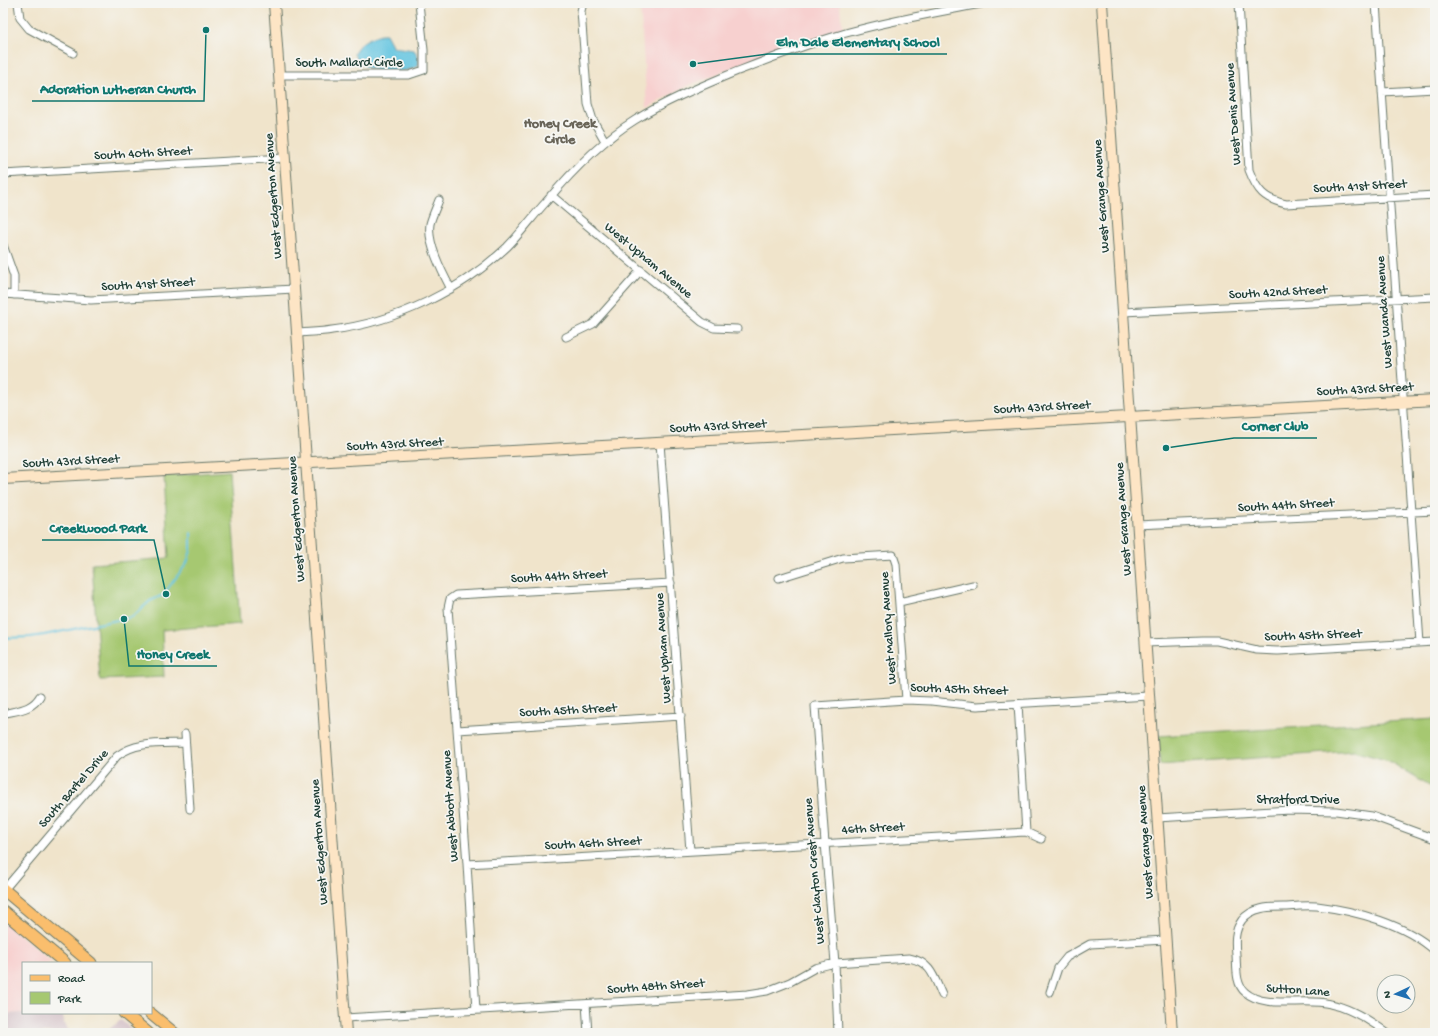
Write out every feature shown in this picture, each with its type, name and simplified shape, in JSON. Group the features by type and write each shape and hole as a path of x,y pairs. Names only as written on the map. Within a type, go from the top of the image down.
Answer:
{"main road":[{"path":"3,890 90,962"},
{"path":"3,911 64,962"},
{"path":"125,1014 148,1033"},
{"path":"151,1014 174,1033"}],"street":[{"path":"18,3 20,18 29,29 73,53"},
{"name":"West Edgerton Avenue","path":"274,3 346,1033"},
{"name":"South Mallard Circle","path":"279,75 409,74 424,70 424,50 419,3"},
{"path":"583,3 581,11 588,104 593,120 605,141"},
{"path":"297,333 333,330 366,324 408,311 451,289 473,275 508,246 552,195 605,141 636,119 697,88 759,63 839,35 912,17 985,3"},
{"name":"West Grange Avenue","path":"1102,3 1172,1033"},
{"name":"West Denis Avenue","path":"1239,3 1250,170 1254,183 1264,196 1275,202 1286,204"},
{"name":"West Wanda Avenue","path":"1376,3 1420,643"},
{"path":"1382,92 1435,89"},
{"name":"South 40th Street","path":"3,174 285,158"},
{"name":"West Upham Avenue","path":"552,195 702,322 714,328 737,329"},
{"name":"South 41st Street","path":"1286,204 1435,195"},
{"path":"439,200 430,225 432,244 439,264 451,289"},
{"path":"3,245 14,276 14,295"},
{"path":"566,337 593,324 640,270"},
{"name":"South 41st Street","path":"3,294 90,300 294,289"},
{"name":"South 42nd Street","path":"1123,312 1435,297"},
{"name":"South 43rd Street","path":"3,479 1435,400"},
{"name":"West Upham Avenue","path":"660,443 690,851"},
{"name":"South 44th Street","path":"1137,525 1435,511"},
{"name":"West Mallory Avenue","path":"779,578 844,558 893,555 896,564 906,700"},
{"name":"South 44th Street","path":"450,599 456,595 671,583"},
{"path":"899,602 973,585"},
{"name":"West Abbott Avenue","path":"450,599 448,608 476,1010"},
{"name":"South 45th Street","path":"1145,643 1217,641 1257,650 1278,651 1435,642"},
{"path":"3,714 28,708 36,702 40,696"},
{"name":"South 45th Street","path":"815,706 906,700 977,706 1149,696"},
{"path":"1018,704 1026,832 1041,838"},
{"name":"West Clayton Crest Avenue","path":"815,706 835,963 838,1033"},
{"name":"South 45th Street","path":"457,730 680,716"},
{"path":"185,734 190,809"},
{"name":"South Bartel Drive","path":"3,890 120,754 136,746 185,743"},
{"name":"Stratford Drive","path":"1157,818 1289,810 1336,811 1372,816 1435,839"},
{"name":"46th Street","path":"721,850 1026,832"},
{"name":"South 46th Street","path":"467,864 721,850"},
{"name":"Sutton Lane","path":"1386,1033 1367,1019 1330,1004 1310,1001 1265,1001 1251,997 1243,991 1238,981 1235,939 1238,928 1243,919 1254,911 1266,907 1317,906 1358,914 1391,925 1425,942 1435,951"},
{"path":"1050,992 1058,968 1067,957 1090,944 1166,940"},
{"name":"South 48th Street","path":"345,1018 748,994 767,991 790,982 815,968 835,963 909,958 918,960 932,971 942,995"},
{"path":"586,1004 588,1033"}],"shaded area":[{"path":"640,3 840,3 841,18 844,29 768,54 687,86 647,108"},
{"path":"3,921 52,962 22,962 22,1013 3,1014"},
{"path":"3,1014 63,1014 64,1024 71,1033 3,1033"},
{"path":"121,1020 136,1033 104,1033"}],"green space":[{"path":"229,471 240,624 162,630 164,677 100,680 92,564 169,558 164,476"},
{"path":"1435,719 1435,782 1429,786 1389,761 1354,751 1160,765 1158,736"}],"water":[{"path":"381,34 386,34 393,47 414,50 417,54 419,62 418,66 413,69 406,70 381,71 366,67 360,63 354,54 358,47 369,39"}],"waterway":[{"path":"3,638 44,635 132,617 150,601 163,595 187,563 191,550 191,533"}],"place":[{"name":"Adoration Lutheran Church","path":"206,30"},
{"name":"Elm Dale Elementary School","path":"693,64"},
{"name":"Corner Club","path":"1166,448"},
{"name":"Creekwood Park","path":"166,594"},
{"name":"Honey Creek","path":"124,619"}],"district":[{"name":"Honey Creek Circle","path":"560,132"}]}
